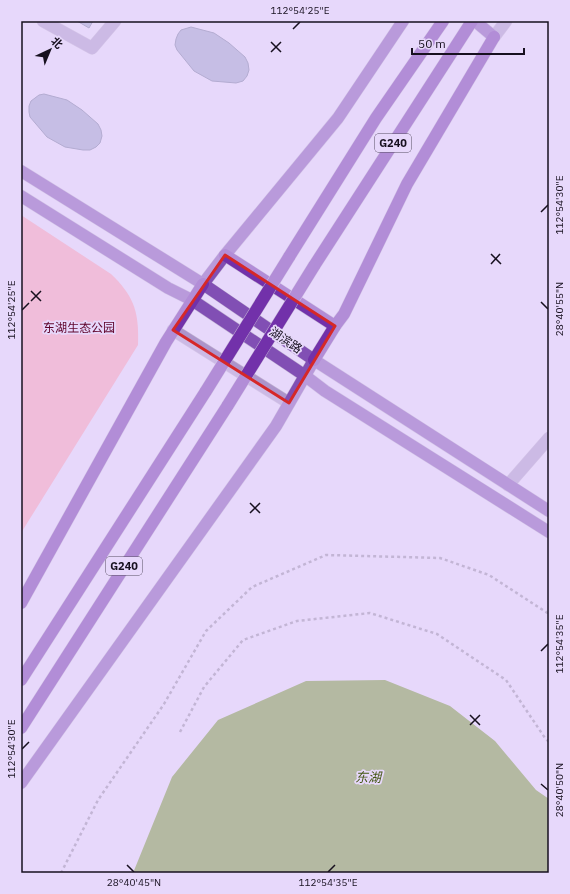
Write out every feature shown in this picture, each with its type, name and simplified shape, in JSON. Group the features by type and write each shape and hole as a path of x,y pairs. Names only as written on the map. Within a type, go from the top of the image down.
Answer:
{"highway":[{"name":"G240","path":"21,680 206,391 376,118 443,21"},
{"name":"G240","path":"21,728 228,405 314,266 474,21"},
{"path":"314,360 344,314 407,184 494,37"},
{"path":"225,255 335,326"},
{"path":"21,603 173,330 203,284"}],"main road":[{"path":"203,284 225,255 338,118 403,21"},
{"path":"474,21 494,37"},
{"name":"湖滨路","path":"21,171 203,284 314,360 549,511"},
{"name":"湖滨路","path":"21,196 168,288 192,300 304,375 325,391 549,532"},
{"path":"21,783 276,426 314,360"}],"street":[{"path":"43,21 92,48 115,21"},
{"path":"494,37 506,21"},
{"path":"173,330 289,403"},
{"path":"508,485 549,438"}],"path":[{"path":"61,873 98,800 164,704 206,631 252,587 326,555 440,558 489,575 549,614"},
{"path":"180,732 204,687 243,640 297,621 370,613 437,634 506,680 549,742"}],"highlighted area":[{"path":"225,255 335,326 289,403 173,330"}],"green space":[{"name":"东湖生态公园","path":"21,215 111,274 119,282 134,306 138,324 138,345 21,533"}],"water":[{"name":"东湖","path":"385,680 450,706 495,741 536,790 549,799 549,873 133,873 172,777 218,720 306,681"}],"building":[{"path":"77,21 93,21 89,28"},
{"path":"191,27 214,33 229,43 245,57 249,70 243,81 236,83 212,81 194,71 177,50 175,45 178,34 181,30"},
{"path":"44,94 67,100 82,110 98,124 102,136 100,143 90,150 83,150 65,147 47,137 30,117 29,112 31,101 39,95"}]}
